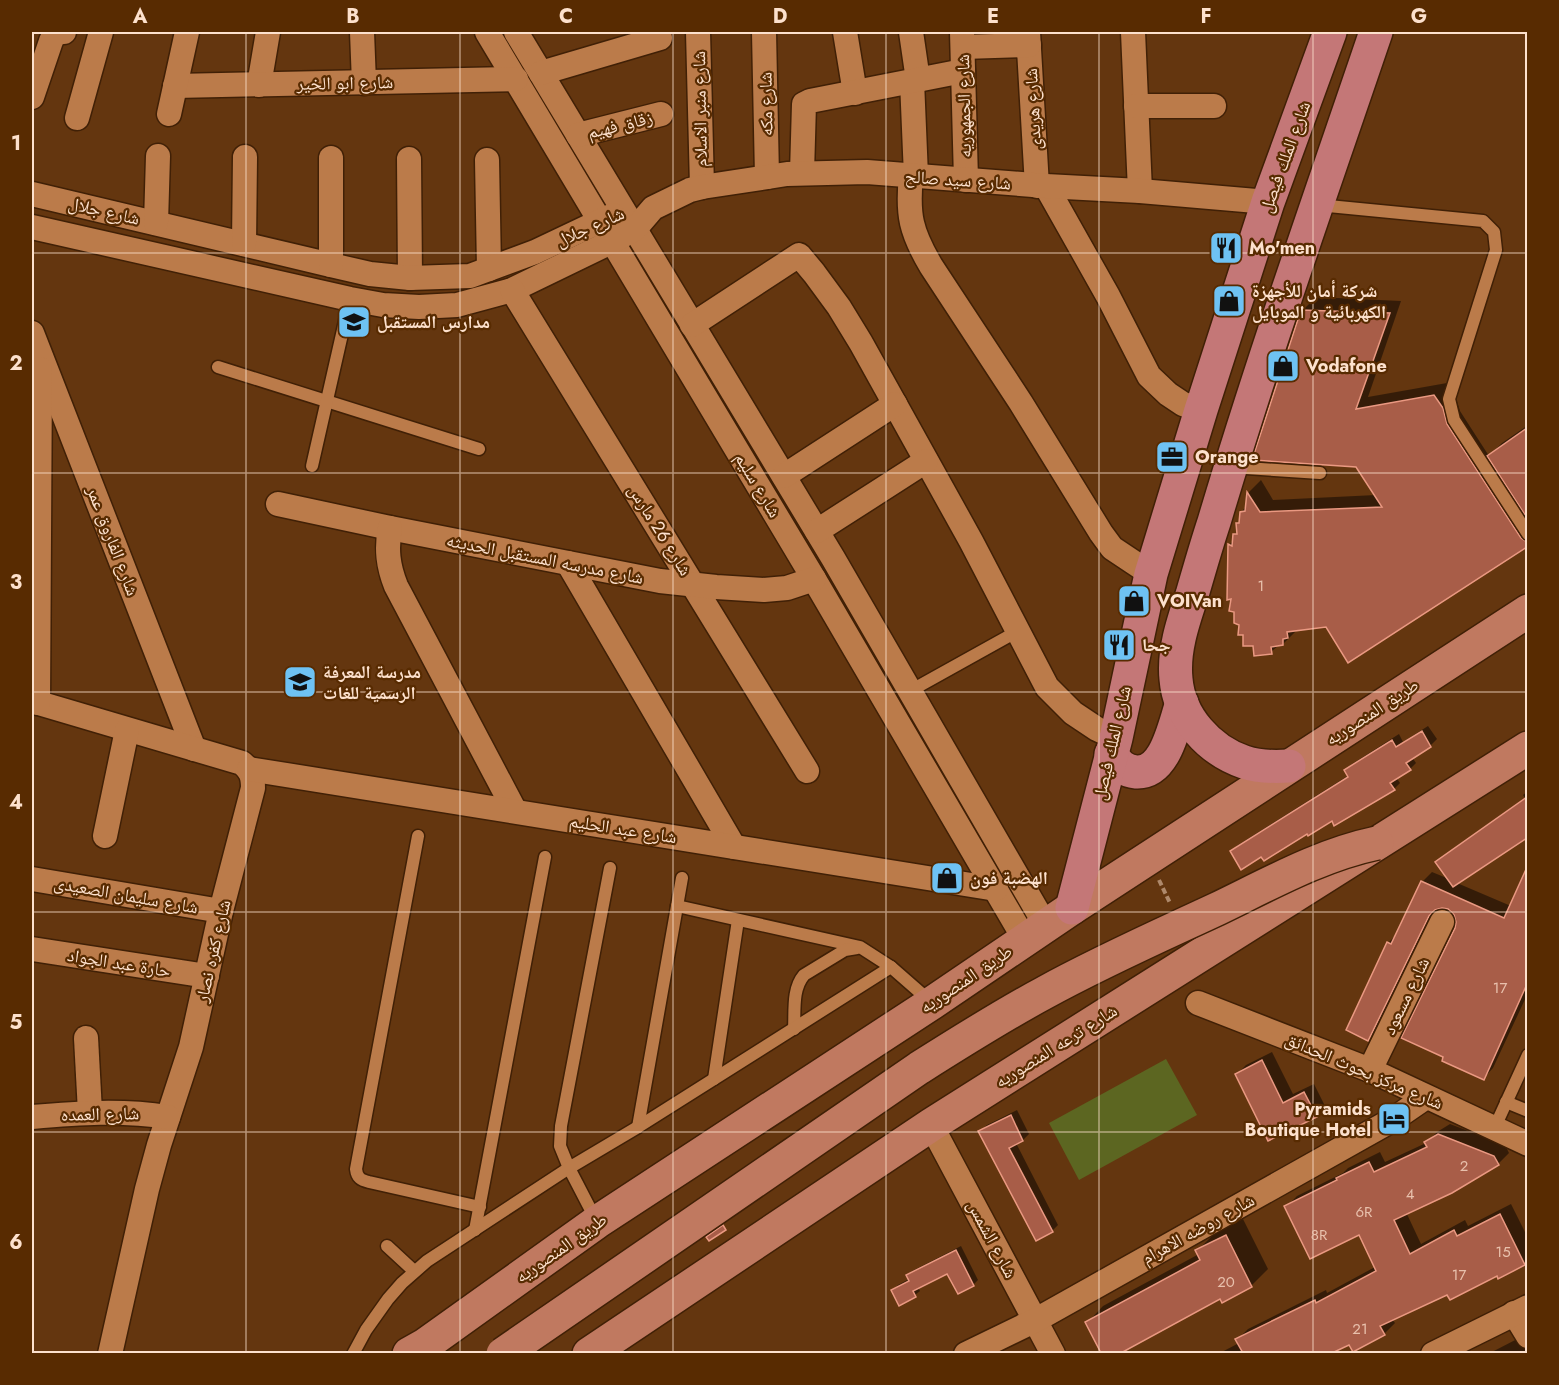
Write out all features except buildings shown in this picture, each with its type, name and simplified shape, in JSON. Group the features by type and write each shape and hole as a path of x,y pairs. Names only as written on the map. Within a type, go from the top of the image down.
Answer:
{"main road":[{"name":"شارع الملك فيصل","path":"1048,924 1113,746 1151,574 1201,410 1269,202 1330,32"},
{"path":"1289,766 1267,767 1245,763 1225,753 1207,740 1192,723 1182,703 1176,681 1175,659 1185,616 1230,467 1376,32"},
{"name":"طريق المنصوريه","path":"409,1353 425,1345 597,1222 1527,611"},
{"path":"1113,746 1115,761 1127,770 1142,772 1156,765 1165,753 1182,703"},
{"name":"شارع ترعه المنصوريه","path":"589,1353 931,1125 1527,748"},
{"path":"503,1353 980,1028 1102,963 1322,859 1377,843"}],"street":[{"path":"32,97 54,35 66,32 100,36 77,118"},
{"path":"169,114 187,32"},
{"path":"260,85 268,32"},
{"path":"362,32 364,83"},
{"name":"شارع سليم","path":"487,32 814,579 996,889 1048,924"},
{"name":"شارع سليم","path":"516,32 817,531 1048,924"},
{"name":"شارع منبر الاسلام","path":"698,32 702,187"},
{"name":"شارع مكه","path":"764,32 767,177"},
{"path":"845,32 855,93"},
{"path":"911,32 915,81 914,176 909,200 912,223 919,246 1021,403 1101,533 1112,548 1151,574"},
{"path":"1133,32 1140,190"},
{"path":"542,73 660,38"},
{"path":"962,39 1029,38"},
{"name":"شارع هريدى","path":"1029,38 1042,186"},
{"name":"شارع الجمهوريه","path":"962,39 966,180"},
{"path":"802,173 804,104 963,71"},
{"name":"شارع ابو الخير","path":"175,86 516,79"},
{"path":"1136,106 1214,106"},
{"name":"زقاق فهيم","path":"578,135 661,114"},
{"path":"156,223 158,156"},
{"path":"244,244 245,157"},
{"path":"331,158 331,265"},
{"path":"409,159 410,278"},
{"path":"487,160 489,269"},
{"name":"شارع سيد صالح","path":"653,208 690,190 702,187 802,173 867,172 1042,186 1140,190 1269,202"},
{"path":"1042,186 1108,296 1149,376 1183,405 1201,410"},
{"name":"شارع جلال","path":"32,194 370,274 410,278 470,276 535,252 600,221 629,219 653,208"},
{"name":"شارع جلال","path":"32,226 350,299 419,307 457,305 512,290 613,242 629,219"},
{"path":"692,325 799,255 839,307 895,404 1047,687 1073,713 1097,729 1113,746"},
{"name":"شارع 26 مارس","path":"512,290 807,771"},
{"path":"36,344 35,702 242,763 249,769"},
{"name":"شارع الفاروق عمر","path":"36,344 194,749"},
{"path":"784,476 895,404"},
{"path":"817,531 926,461"},
{"name":"شارع مدرسه المستقبل الحديثه","path":"278,504 660,581 764,590 787,588 814,579"},
{"path":"390,528 389,563 396,586 514,811"},
{"path":"568,563 734,847"},
{"path":"105,836 127,730"},
{"name":"شارع عبد الحليم","path":"249,769 996,889"},
{"name":"شارع كفره نصار","path":"110,1353 147,1189 191,1047 221,911 253,788 253,778 249,769"},
{"name":"شارع سليمان الصعيدى","path":"32,879 221,911"},
{"name":"شارع مسعود","path":"1370,1070 1442,922"},
{"name":"حارة عبد الجواد","path":"32,949 207,976"},
{"name":"شارع مركز بحوث الحدائق","path":"1198,1003 1370,1070 1527,1144"},
{"path":"86,1038 90,1112"},
{"name":"شارع روضه الاهرام","path":"966,1353 1036,1320 1384,1125 1426,1097"},
{"name":"شارع العمده","path":"32,1117 120,1112 168,1117"},
{"name":"شارع الشمس","path":"931,1125 1053,1353"},
{"path":"1433,1353 1521,1310 1527,1336"}],"lane":[{"path":"1317,205 1483,221 1494,232 1496,250 1449,399 1454,420 1527,534"},
{"path":"312,466 350,299"},
{"path":"218,367 479,449"},
{"path":"1230,467 1320,473"},
{"path":"910,691 1018,631"},
{"path":"418,836 356,1169 357,1176 361,1180 480,1207"},
{"path":"475,1230 545,857"},
{"path":"597,1222 569,1168 561,1146 561,1126 610,868"},
{"path":"638,1127 682,878"},
{"path":"677,906 860,947 891,967 932,1003"},
{"path":"714,1079 738,920"},
{"path":"794,1029 797,986 804,975 845,950 860,947"},
{"path":"353,1353 388,1299 402,1282 427,1261 569,1168 891,967"},
{"path":"1494,1129 1527,1055"},
{"path":"1506,1102 1527,1112"},
{"path":"387,1246 414,1271"}],"green space":[{"path":"1166,1059 1197,1115 1079,1180 1049,1123"}],"place":[{"name":"Mo'men","path":"1226,248"},
{"name":"شركة أمان للأجهزة الكهربائية و الموبايل","path":"1229,301"},
{"name":"مدارس المستقبل","path":"354,322"},
{"name":"Vodafone","path":"1283,366"},
{"name":"Orange","path":"1172,457"},
{"name":"VOIVan","path":"1134,601"},
{"name":"جحا","path":"1119,645"},
{"name":"مدرسة المعرفة الرسمية للغات","path":"300,682"},
{"name":"الهضبة فون","path":"947,878"},
{"name":"Pyramids Boutique Hotel","path":"1394,1119"}]}
